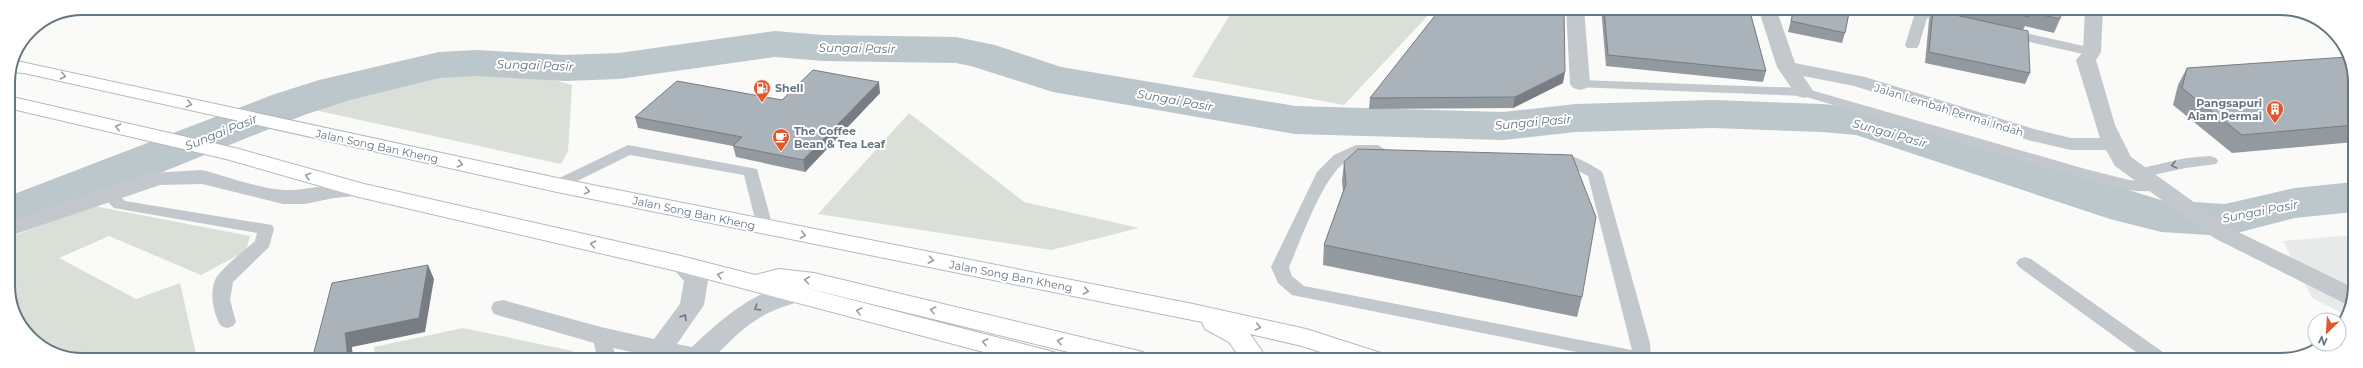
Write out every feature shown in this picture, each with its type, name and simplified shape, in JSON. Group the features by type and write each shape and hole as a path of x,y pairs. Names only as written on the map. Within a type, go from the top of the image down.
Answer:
{"main road":[{"name":"Jalan Song Ban Kheng","path":"17,66 557,185 1193,312 1306,338 1354,353"},
{"path":"15,104 231,154 359,190 681,264 793,295 1019,353"},
{"path":"749,283 779,277 814,281 1109,353"},
{"path":"1193,312 1238,336 1249,351 1248,353"}],"street":[{"path":"1575,15 1580,84"},
{"path":"1769,15 1787,67 1804,92"},
{"path":"2094,15 2092,52 2086,60 2112,144 2123,161 2222,233 2347,294"},
{"name":"Jalan Lembah Permai Indah","path":"1787,67 1858,81 2028,134 2071,144 2112,144"},
{"path":"15,227 158,178 202,177 283,197 305,197 334,191 359,190"},
{"path":"661,348 692,305 696,280 681,264"},
{"path":"707,353 733,324 748,313 764,304 793,295"},
{"path":"502,308 601,336 682,353"}],"lane":[{"path":"1912,45 1921,15"},
{"path":"1930,15 1968,24"},
{"path":"1992,29 2092,52"},
{"path":"1580,84 1804,92 2084,174 2129,185 2156,186"},
{"path":"557,185 628,150 751,172 765,227"},
{"path":"1395,151 1356,150 1340,158 1323,175 1280,268 1284,279 1298,291 1612,353"},
{"path":"1538,155 1574,162 1595,174 1641,342 1642,353"},
{"path":"2139,173 2186,163 2210,161"},
{"path":"108,194 120,205 232,225 266,229 263,243 224,280 221,300 227,322"},
{"path":"2025,263 2150,353"},
{"path":"601,336 606,353"}],"shaded area":[{"path":"1230,15 1428,15 1344,105 1192,77"},
{"path":"453,72 498,73 528,76 572,85 568,151 561,164 310,109 404,83"},
{"path":"909,113 1024,202 1139,228 1051,250 818,214"},
{"path":"94,206 250,236 246,251 201,275 109,236 59,258 136,299 180,283 196,353 83,353 65,351 53,346 41,339 29,327 24,319 16,299 15,235"},
{"path":"2348,236 2348,285 2342,312 2312,298 2283,241"},
{"path":"463,328 573,351 573,353 375,353 374,347"}],"building":[{"path":"1435,15 1564,15 1565,72 1515,97 1370,98"},
{"path":"1605,15 1751,15 1766,71 1608,55"},
{"path":"1792,15 1849,15 1845,33 1791,21"},
{"path":"1933,15 1956,15 2028,31 2030,73 1929,52"},
{"path":"2042,15 2060,15 2060,19"},
{"name":"Pangsapuri Alam Permai","path":"2342,57 2347,69 2348,126 2242,135 2182,88 2187,68"},
{"path":"813,70 879,82 803,160 733,146 742,137 635,117 677,81 782,100"},
{"path":"1358,149 1572,155 1596,217 1582,297 1324,245 1346,184 1344,162"},
{"path":"428,265 419,318 345,333 347,353 314,353 332,283"}],"waterway":[{"name":"Sungai Pasir","path":"15,211 48,200 288,105 335,90 439,65 477,63 565,68 619,66 775,44 823,48 956,50 980,54 1053,79 1295,120 1503,126 1576,118 1713,114 1822,118 1862,122 2128,208 2161,216 2225,220 2295,203 2348,198"}],"place":[{"name":"Shell","path":"762,103"},
{"name":"Pangsapuri Alam Permai","path":"2275,124"},
{"name":"The Coffee Bean & Tea Leaf","path":"781,152"}]}
